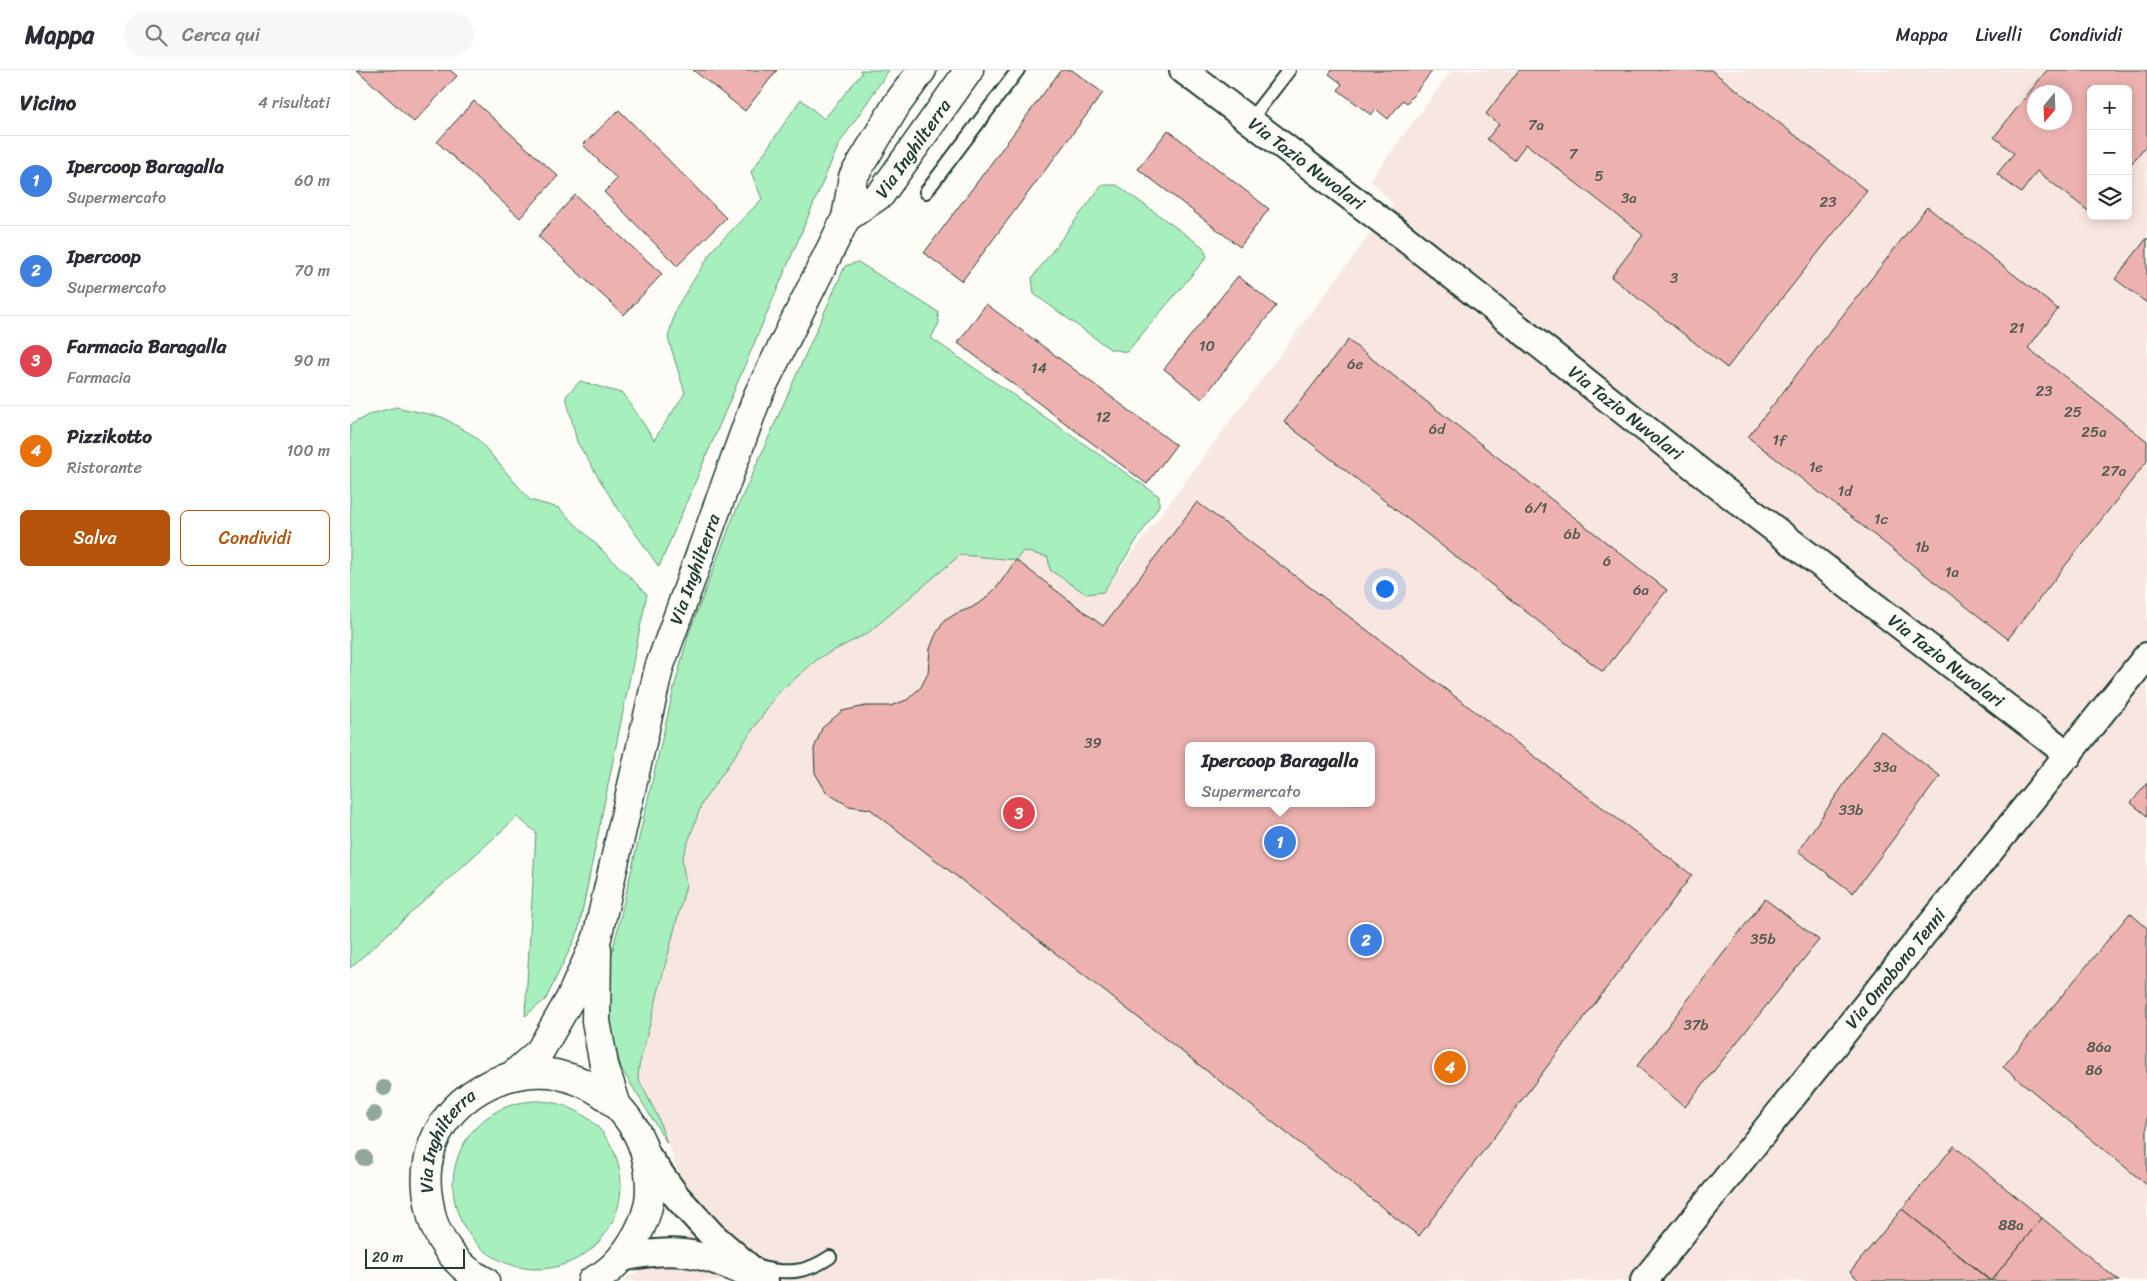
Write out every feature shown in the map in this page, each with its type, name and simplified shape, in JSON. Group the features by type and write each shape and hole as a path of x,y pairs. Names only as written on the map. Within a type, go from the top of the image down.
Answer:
{"main road":[{"name":"Via Inghilterra","path":"513,1074 540,1052 570,999 597,938 659,668 758,395 846,218 853,178 897,104 922,70"},
{"name":"Via Inghilterra","path":"846,218 881,194 969,70"},
{"name":"Via Inghilterra","path":"597,938 596,1021 604,1065 616,1103"},
{"name":"Via Inghilterra","path":"485,1281 457,1270 431,1215 426,1189 428,1163 435,1138 449,1116 467,1097 489,1083 513,1074 550,1072 585,1082 616,1103 629,1118 639,1135 646,1154 650,1191 642,1226 622,1258 592,1281"}],"street":[{"name":"Via Tazio Nuvolari","path":"1183,70 1402,236 1717,485 2068,755"},
{"name":"Via Omobono Tenni","path":"1652,1278 2147,656"},
{"path":"646,1154 677,1197 712,1235 758,1276"},
{"path":"622,1258 654,1251 685,1252 758,1276"}],"lane":[{"path":"926,192 1018,70"},
{"path":"1250,120 1289,70"},
{"path":"758,1276 776,1272 795,1272 815,1267 830,1257"}],"shaded area":[{"path":"1452,70 2147,70 2147,1281 622,1281 644,1268 689,1261 686,1193 657,1115 638,1078 639,1066 686,885 682,860 702,803 778,693 819,658 868,633 960,555 1016,560 1023,551 1048,557 1050,570 1086,594 1103,592 1393,203 1370,180"}],"green space":[{"path":"860,70 889,70 839,144 659,567 614,503 577,442 566,396 580,381 624,394 654,440 685,393 668,338 676,308 714,248 762,199 751,172 801,99 824,119 862,73"},
{"path":"1102,185 1117,185 1203,247 1207,257 1127,352 1110,349 1034,294 1032,278"},
{"path":"858,262 938,312 939,323 931,338 1159,496 1159,506 1103,592 1086,594 1050,570 1048,557 1023,551 1016,560 960,555 868,633 819,658 778,693 702,803 682,859 686,885 639,1066 638,1078 657,1115 667,1143 621,1068 608,1020 606,979 674,688 689,633 734,515 845,266"},
{"path":"396,407 442,417 476,437 530,500 559,508 647,594 578,932 546,999 525,1016 536,832 517,817 350,968 350,425 370,414"},
{"path":"529,1101 545,1101 577,1111 602,1132 615,1153 621,1185 615,1217 607,1232 590,1250 569,1263 545,1269 529,1269 505,1263 490,1255 467,1232 459,1217 453,1193 453,1177 459,1153 467,1138 490,1115 505,1107"}],"building":[{"path":"357,70 450,70 457,76 414,122"},
{"path":"693,70 777,70 745,111"},
{"path":"1061,70 1072,70 1103,93 962,281 924,253"},
{"path":"1332,70 1433,70 1407,103 1403,100 1388,119 1376,109 1371,115 1338,90 1342,84 1329,74"},
{"path":"1519,70 1711,70 1867,191 1727,368 1611,277 1643,235 1526,144 1514,160 1487,139 1499,124 1486,114"},
{"path":"2047,70 2147,70 2147,144 2132,163 2132,85 2087,85 2087,210 2037,171 2021,193 1997,174 2014,153 1994,137 2027,95 2027,130 2072,130 2072,85 2035,85"},
{"path":"474,101 558,176 520,218 437,142"},
{"path":"619,110 726,218 677,266 604,192 617,179 583,145"},
{"path":"1168,130 1269,209 1240,247 1138,169"},
{"path":"575,195 662,274 624,315 538,236"},
{"path":"1927,207 2058,309 2028,348 2147,441 2147,461 2008,639 1748,437"},
{"path":"2147,238 2147,303 2115,279"},
{"path":"1238,276 1276,306 1202,399 1164,369"},
{"path":"986,304 1176,445 1147,484 958,343"},
{"path":"1348,340 1667,590 1603,672 1284,422"},
{"path":"1197,502 1692,875 1419,1236 870,809 849,806 827,793 815,773 814,749 822,728 842,711 866,706 890,706 907,700 921,687 928,673 930,649 944,621 984,600 998,586 1016,560 1103,626"},
{"path":"1881,731 1940,776 1853,893 1798,851"},
{"path":"2147,783 2147,816 2131,803"},
{"path":"1765,899 1819,940 1685,1107 1637,1066"},
{"path":"2130,913 2147,928 2147,1185 2003,1067"},
{"path":"1954,1146 2042,1218 1991,1281 1902,1209"},
{"path":"1902,1209 1990,1281 1860,1281 1850,1272"},
{"path":"2042,1218 2119,1281 1991,1281"}],"place":[{"name":"Farmacia Baragalla","path":"1019,813"},
{"name":"Ipercoop Baragalla","path":"1280,842"},
{"name":"Ipercoop","path":"1366,940"},
{"name":"Pizzikotto","path":"1450,1067"}]}
